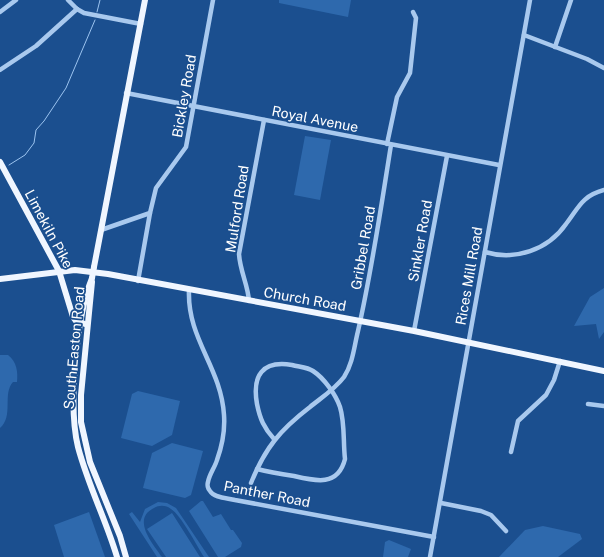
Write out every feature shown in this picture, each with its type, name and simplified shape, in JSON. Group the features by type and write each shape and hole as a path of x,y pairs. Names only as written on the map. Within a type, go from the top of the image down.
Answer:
{"main road":[{"name":"South Easton Road","path":"117,557 89,469 82,435 80,410 84,324 88,290 92,278 145,0"},
{"name":"Limekiln Pike","path":"0,162 59,271 71,312 76,321 84,324"},
{"name":"Church Road","path":"0,279 59,271 83,270 414,331 604,371"},
{"name":"South Easton Road","path":"89,469 120,536 126,557"}],"street":[{"path":"0,12 16,0"},
{"path":"68,0 77,9 92,16 141,24"},
{"name":"Bickley Road","path":"138,281 150,213 160,181 185,151 213,0"},
{"name":"Rices Mill Road","path":"430,557 441,503 499,165 530,0"},
{"path":"555,48 571,0"},
{"path":"0,70 42,42 77,9"},
{"name":"Gribbel Road","path":"251,483 274,439 289,423 330,391 343,378 349,367 361,321 397,97 410,73 416,18 413,12"},
{"path":"524,35 587,59 604,68"},
{"name":"Royal Avenue","path":"126,94 499,165"},
{"name":"Mulford Road","path":"249,301 248,290 242,274 239,254 264,120"},
{"name":"Sinkler Road","path":"414,331 447,156"},
{"path":"485,252 506,256 525,253 535,249 557,234 584,200 604,190"},
{"path":"101,230 150,213"},
{"name":"Panther Road","path":"189,290 191,318 218,383 224,417 220,451 208,486 210,492 215,495 235,500 434,537"},
{"path":"511,452 518,421 546,395 555,377 560,361"},
{"path":"257,469 319,481 331,478 337,474 345,459 342,420 339,404 320,377 306,368 280,364 264,369 256,383 255,393 261,421 274,439"},
{"path":"588,404 604,406"},
{"path":"441,503 481,511 491,515 506,531"}],"shaded area":[{"path":"279,0 351,0 348,17 279,3"},
{"path":"305,136 331,140 320,200 294,195"},
{"path":"604,288 604,332 599,339 596,324 574,326 590,297"},
{"path":"0,355 8,355 15,364 17,382 13,382 10,387 6,417 0,428"},
{"path":"138,391 180,401 172,435 152,446 121,438 132,394"},
{"path":"172,443 203,451 191,495 185,498 143,488 152,453"},
{"path":"203,501 213,517 221,514 231,530 233,530 242,543 241,547 225,557 218,557 189,511"},
{"path":"158,502 167,503 176,508 209,557 204,557 175,512 167,507 158,506 147,513 144,518 144,525 149,539 162,557 157,557 129,514 132,512 140,522 145,509"},
{"path":"89,512 105,557 64,557 54,525"},
{"path":"172,513 200,557 166,557 147,529"},
{"path":"543,526 580,534 582,539 558,557 499,557 525,530"},
{"path":"389,540 411,549 408,557 383,557 385,542"}],"waterway":[{"path":"97,12 100,0"},
{"path":"9,165 25,155 34,143 36,130 44,121 66,88 95,20"}]}
